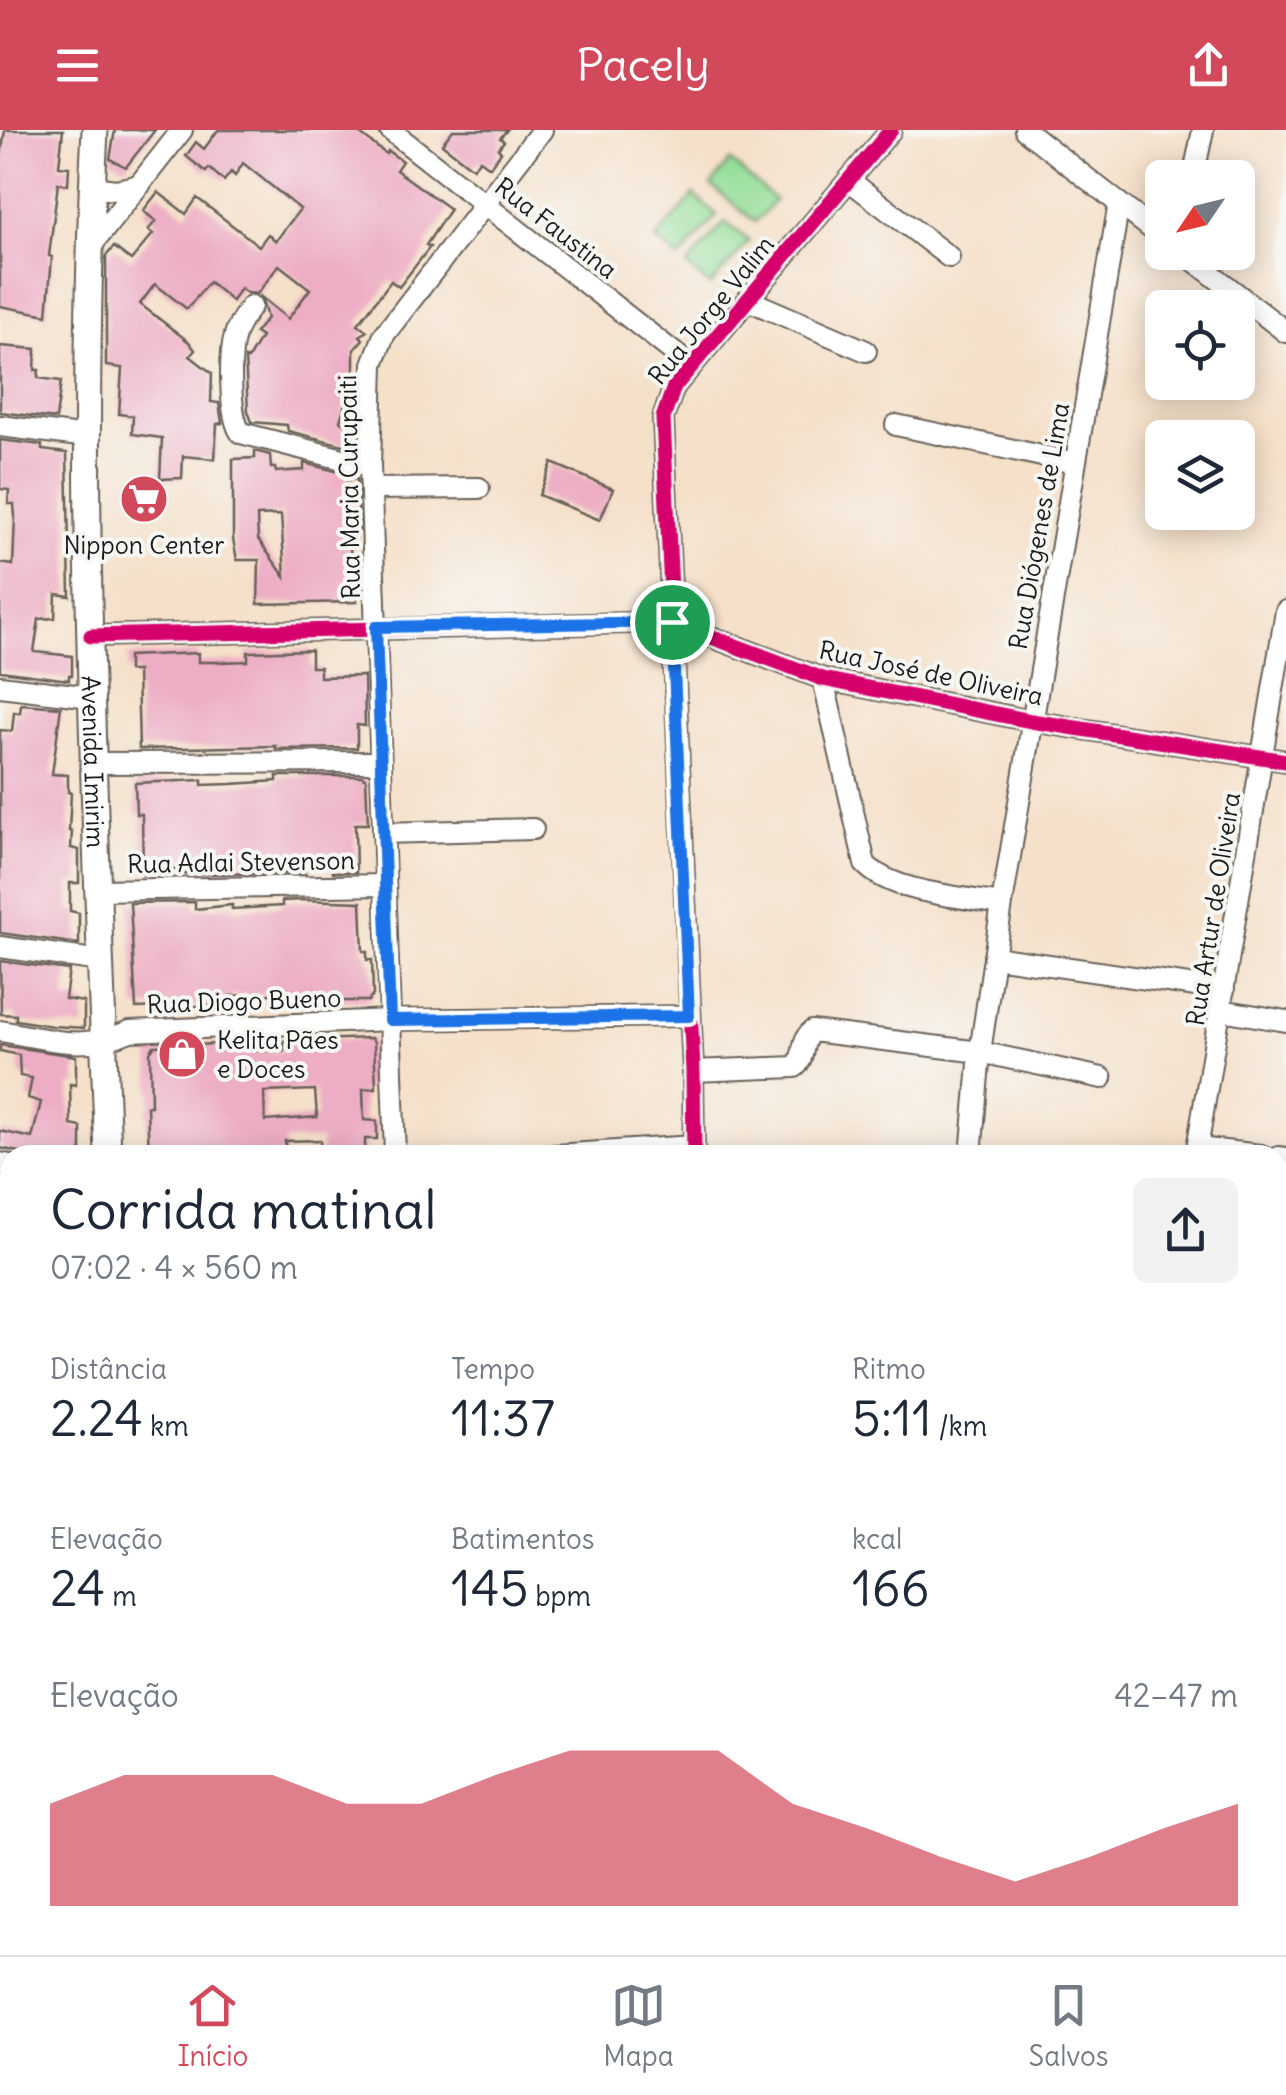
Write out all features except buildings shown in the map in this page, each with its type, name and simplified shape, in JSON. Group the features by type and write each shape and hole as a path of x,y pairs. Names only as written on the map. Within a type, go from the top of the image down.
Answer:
{"main road":[{"name":"Avenida Imirim","path":"95,130 88,250 91,697 108,1145"}],"street":[{"path":"88,250 182,130"},
{"name":"Rua Faustina","path":"390,130 691,366"},
{"name":"Rua Maria Curupaiti","path":"395,1145 370,466 371,380 376,349 542,130"},
{"name":"Rua Jorge Valim","path":"694,1145 663,418 674,388 691,366 892,130"},
{"path":"1025,130 1145,224"},
{"path":"1197,160 1203,130"},
{"path":"850,181 949,257"},
{"path":"92,187 116,190 140,185"},
{"name":"Rua Diógenes de Lima","path":"972,1145 980,1052 1002,904 1119,203"},
{"path":"1206,270 1286,332"},
{"path":"748,300 866,351"},
{"path":"251,306 241,320 232,350 235,426 252,438 370,466"},
{"path":"0,426 88,438"},
{"path":"896,426 1075,463"},
{"path":"371,489 478,488"},
{"name":"Rua Artur de Oliveira","path":"1198,1145 1281,664 1286,612"},
{"name":"Rua José de Oliveira","path":"91,636 672,622 824,679 1031,721 1286,761"},
{"path":"824,679 865,864 876,876 894,883 1002,904"},
{"path":"0,686 91,697"},
{"path":"94,763 380,762"},
{"path":"383,833 534,830"},
{"name":"Rua Adlai Stevenson","path":"98,890 384,885"},
{"path":"0,946 101,961"},
{"path":"994,957 1223,1000 1286,1021"},
{"name":"Rua Diogo Bueno","path":"0,1031 82,1044 104,1043 130,1031 390,1020 689,1016"},
{"path":"693,1071 795,1067 806,1036 812,1032 980,1052 1102,1078"}],"green space":[{"path":"730,161 775,200 755,222 711,185"},
{"path":"694,195 717,215 679,259 656,239"},
{"path":"725,222 749,241 710,286 687,266"}],"cycle path":[{"path":"694,1145 663,418 674,387 891,130"},
{"path":"91,636 672,622 823,679 1031,721 1286,761"}],"place":[{"name":"Nippon Center","path":"144,499"},
{"name":"Kelita Pães e Doces","path":"182,1054"}],"route":[{"path":"672,622 689,1016 390,1020 376,627 672,622"}]}
